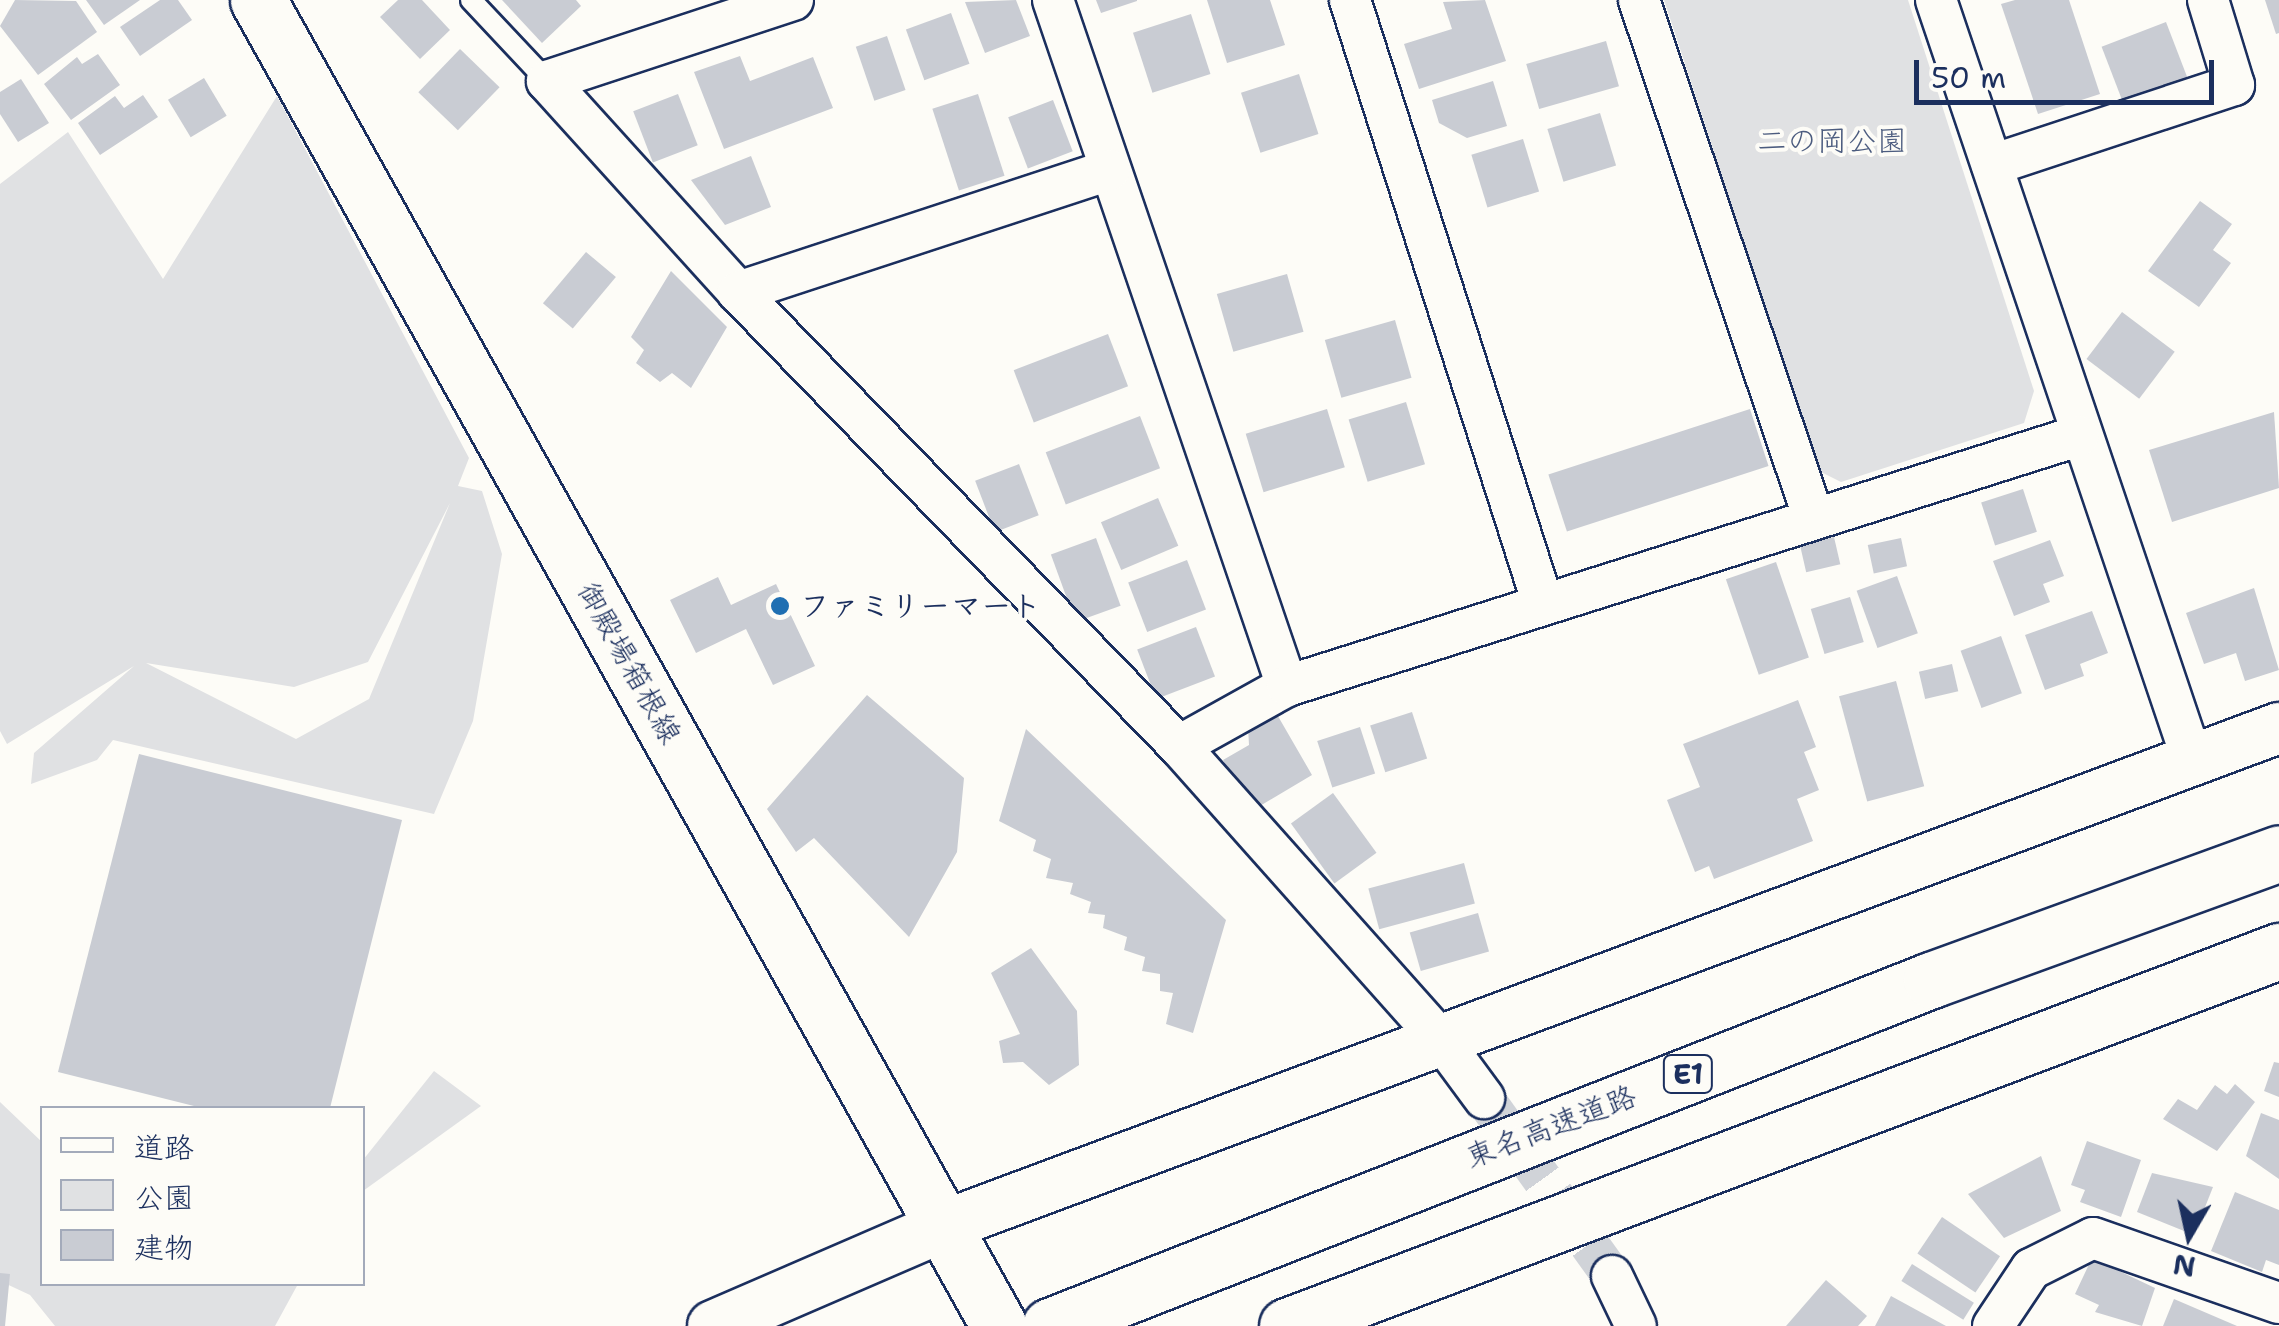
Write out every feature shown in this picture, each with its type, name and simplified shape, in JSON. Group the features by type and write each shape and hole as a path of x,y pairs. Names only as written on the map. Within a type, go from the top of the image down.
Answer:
{"main road":[{"name":"御殿場箱根線","path":"258,0 1000,1326"},
{"name":"東名高速道路","path":"1050,1326 1931,980 2279,853"},
{"path":"1286,1326 2279,951"}],"street":[{"path":"793,0 547,81 738,292 1178,746 1442,1041 1484,1098"},
{"path":"1053,0 1287,686"},
{"path":"1350,0 1543,604"},
{"path":"1640,0 1813,516"},
{"path":"1936,0 2078,436 2192,759"},
{"path":"1992,165 2234,85 2208,0"},
{"path":"738,292 1109,170"},
{"path":"1178,746 1287,686 1813,516 2078,436"},
{"path":"713,1326 946,1225 2279,728"},
{"path":"1993,1326 2030,1269 2094,1238 2279,1303"},
{"path":"1612,1276 1636,1326"},
{"path":"2274,1326 2279,1316"}],"lane":[{"path":"471,0 547,81"}],"green space":[{"name":"二の岡公園","path":"1664,0 1908,0 2034,391 2024,423 1841,482 1819,471"},
{"path":"277,96 469,458 458,486 482,491 502,554 473,721 434,814 113,740 97,760 31,784 34,753 134,666 7,744 0,731 0,184 68,132 163,279","holes":["450,503 369,699 296,739 146,663 294,687 368,662"]},
{"path":"434,1071 481,1106 365,1190 365,1157"},
{"path":"0,1102 40,1140 40,1286 297,1286 275,1326 55,1326 30,1295 0,1281"}],"building":[{"path":"15,0 76,1 97,32 38,75 0,26"},
{"path":"86,0 140,0 104,25"},
{"path":"160,0 178,0 192,20 140,56 120,27"},
{"path":"398,0 422,0 450,30 420,59 380,17"},
{"path":"502,0 576,0 581,6 542,43"},
{"path":"1016,0 1030,36 985,53 965,2"},
{"path":"1096,0 1137,0 1137,1 1101,13"},
{"path":"1207,0 1270,0 1285,45 1227,63"},
{"path":"1485,0 1506,61 1419,89 1404,44 1452,29 1443,2"},
{"path":"2015,0 2069,0 2100,94 2038,114 2001,4"},
{"path":"2265,0 2279,0 2279,33 2276,34"},
{"path":"951,13 969,64 924,80 906,29"},
{"path":"1191,14 1210,74 1152,93 1133,33"},
{"path":"2166,22 2187,77 2123,102 2102,47"},
{"path":"887,36 906,90 874,101 856,47"},
{"path":"1606,41 1619,86 1539,109 1526,64"},
{"path":"460,49 500,87 458,130 418,92"},
{"path":"98,54 120,85 71,120 44,84 77,57 82,64"},
{"path":"740,56 750,81 813,57 833,108 724,149 694,72"},
{"path":"1299,74 1318,134 1260,153 1241,93"},
{"path":"204,78 227,116 191,137 168,100"},
{"path":"21,79 49,123 18,142 0,114 0,92"},
{"path":"1493,81 1507,126 1467,138 1439,123 1432,100"},
{"path":"678,94 698,145 653,163 633,111"},
{"path":"978,94 1005,176 959,191 932,109"},
{"path":"143,95 158,117 100,155 78,123 115,96 124,108"},
{"path":"1053,100 1073,151 1028,169 1008,117"},
{"path":"1600,113 1616,166 1563,182 1547,129"},
{"path":"1523,139 1539,192 1487,207 1471,155"},
{"path":"751,156 771,207 725,225 691,180"},
{"path":"2200,201 2232,224 2213,250 2231,263 2199,307 2148,271"},
{"path":"586,252 616,277 573,328 543,303"},
{"path":"671,271 727,327 691,388 672,373 660,382 636,363 644,350 631,337"},
{"path":"1287,274 1304,332 1233,352 1217,294"},
{"path":"2122,312 2175,352 2139,399 2086,359"},
{"path":"1395,320 1412,378 1341,398 1325,340"},
{"path":"1108,334 1128,386 1034,422 1014,370"},
{"path":"1406,402 1425,464 1368,482 1349,420"},
{"path":"1327,409 1345,467 1264,492 1246,434"},
{"path":"1750,409 1769,466 1567,532 1548,475"},
{"path":"2274,412 2279,488 2172,522 2149,450"},
{"path":"1140,416 1160,468 1066,504 1046,452"},
{"path":"1019,464 1039,515 995,532 975,481"},
{"path":"2023,489 2037,532 1995,545 1981,503"},
{"path":"1158,498 1178,546 1121,570 1101,522"},
{"path":"1834,537 1840,564 1806,572 1800,545"},
{"path":"1096,538 1121,606 1076,622 1051,554"},
{"path":"1901,538 1907,566 1874,573 1868,545"},
{"path":"2050,540 2064,576 2043,584 2050,602 2014,616 1993,561"},
{"path":"1187,560 1206,609 1147,632 1128,583"},
{"path":"1776,562 1809,657 1759,675 1726,579"},
{"path":"1897,576 1918,633 1877,648 1857,591"},
{"path":"718,577 731,605 776,584 815,666 773,685 746,629 696,653 670,600"},
{"path":"2254,588 2279,670 2245,681 2236,653 2204,664 2186,613"},
{"path":"1850,597 1864,642 1825,654 1811,609"},
{"path":"2092,611 2108,653 2080,664 2084,676 2045,690 2025,635"},
{"path":"1196,627 1215,676 1156,699 1137,650"},
{"path":"2001,636 2022,693 1981,708 1961,651"},
{"path":"1952,664 1958,691 1925,699 1919,672"},
{"path":"1896,681 1924,786 1867,802 1839,696"},
{"path":"867,695 964,778 957,852 909,937 814,838 796,852 767,809"},
{"path":"1798,700 1816,747 1804,752 1819,790 1797,799 1813,841 1714,879 1709,866 1695,872 1667,800 1700,787 1683,744"},
{"path":"1275,711 1312,775 1253,810 1223,760 1249,745 1248,727"},
{"path":"1412,712 1427,759 1385,772 1370,726"},
{"path":"1360,727 1375,774 1332,788 1317,741"},
{"path":"1026,729 1226,920 1193,1033 1166,1024 1173,993 1160,991 1160,974 1142,971 1145,957 1124,950 1127,937 1103,928 1105,915 1088,913 1091,902 1070,894 1073,883 1046,878 1051,859 1033,851 1036,840 999,821"},
{"path":"139,754 402,820 330,1106 194,1106 58,1072"},
{"path":"1333,793 1376,853 1334,883 1291,824"},
{"path":"1464,863 1475,904 1379,929 1368,889"},
{"path":"1478,913 1489,951 1421,971 1410,933"},
{"path":"1031,948 1077,1011 1079,1065 1049,1085 1023,1062 1003,1063 999,1041 1020,1034 991,973"},
{"path":"2274,1062 2279,1063 2279,1097 2264,1091"},
{"path":"2235,1084 2255,1102 2217,1151 2163,1119 2178,1099 2197,1110 2215,1085 2227,1094"},
{"path":"2261,1113 2279,1120 2279,1179 2246,1156"},
{"path":"2087,1141 2141,1160 2121,1217 2080,1202 2085,1190 2071,1185"},
{"path":"2041,1156 2061,1211 2004,1238 1968,1194"},
{"path":"2152,1173 2213,1187 2194,1235 2137,1212"},
{"path":"2235,1192 2279,1210 2279,1265 2266,1260 2262,1272 2211,1251"},
{"path":"1942,1217 2000,1256 1975,1293 1917,1253"},
{"path":"2092,1258 2155,1288 2142,1326 2095,1312 2099,1305 2075,1294"},
{"path":"1912,1264 1974,1303 1963,1320 1901,1281"},
{"path":"0,1273 10,1274 5,1326 0,1326"},
{"path":"1826,1280 1867,1316 1858,1326 1786,1326"},
{"path":"1891,1296 1946,1326 1875,1326"},
{"path":"2174,1299 2237,1326 2163,1326"}],"tunnel":[{"path":"1484,1098 1612,1276"}],"place":[{"name":"ファミリーマート","path":"780,606"}]}
